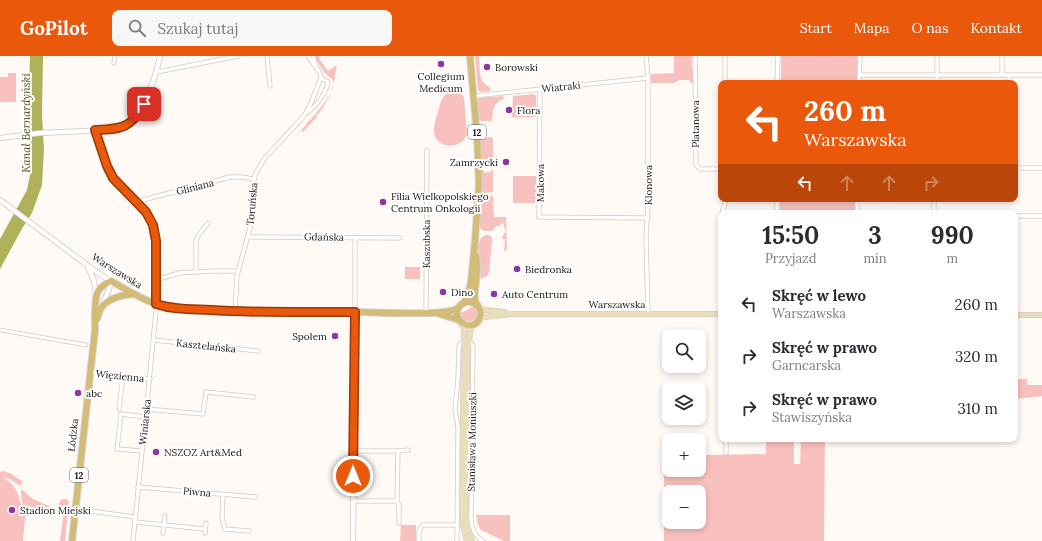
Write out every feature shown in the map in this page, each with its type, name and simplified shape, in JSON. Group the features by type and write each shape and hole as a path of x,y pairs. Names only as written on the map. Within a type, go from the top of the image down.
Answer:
{"main road":[{"name":"12","path":"458,308 467,298 469,289 475,241 478,196 478,148 470,56"},
{"name":"12","path":"475,241 477,268 475,300 481,314 476,322"},
{"name":"Warszawska","path":"111,281 156,304 177,308 235,312 281,313 434,313 453,311 458,308"},
{"path":"96,297 101,287 111,281"},
{"path":"101,308 115,298 134,294"},
{"name":"Łódzka","path":"72,541 90,372 96,297"},
{"path":"464,302 472,302 478,306"},
{"name":"Warszawska","path":"478,306 485,310 512,314"},
{"name":"Łódzka","path":"94,330 101,308"},
{"path":"458,308 457,314 460,321 466,325 476,322"},
{"name":"Warszawska","path":"434,313 452,317 460,321"},
{"name":"Warszawska","path":"476,322 484,317 512,314 718,314"},
{"path":"1018,315 1042,315"},
{"name":"Stanisława Moniuszki","path":"460,321 464,329 466,341 466,516 468,530 472,541"},
{"name":"Stanisława Moniuszki","path":"466,541 462,516 466,341 471,328 476,322"}],"street":[{"path":"114,63 115,56"},
{"path":"0,138 48,133 111,130 120,128 134,119 144,104 157,72 160,56"},
{"path":"157,72 238,56"},
{"path":"267,56 270,86"},
{"path":"308,56 316,66 321,78 327,81 328,84 322,98 318,98 314,95"},
{"path":"313,56 316,66"},
{"name":"Klonowa","path":"646,56 648,78 648,218 646,235 648,314"},
{"name":"Platanowa","path":"695,56 696,165 700,169 718,169"},
{"path":"724,56 725,80"},
{"path":"777,80 778,56"},
{"path":"859,80 860,56"},
{"path":"937,56 937,80"},
{"path":"1002,56 1002,75"},
{"path":"860,74 1042,75"},
{"name":"Toruńska","path":"235,312 238,271 248,237 254,179 264,159 306,113 321,78"},
{"name":"Wiatraki","path":"474,96 648,78"},
{"name":"Makowa","path":"540,89 539,217 648,218"},
{"name":"Toruńska","path":"306,113 322,98"},
{"name":"Winiarska","path":"95,130 109,172 117,184 146,212 150,218 155,233 156,304 154,340 133,541"},
{"name":"Kaszubska","path":"426,150 426,313"},
{"path":"1018,168 1042,168"},
{"name":"Gliniana","path":"137,203 143,200 230,178 241,177 254,179"},
{"name":"Warszawska","path":"0,200 111,281"},
{"path":"1018,216 1042,216"},
{"path":"196,271 196,241 208,223"},
{"name":"Gdańska","path":"248,237 400,238"},
{"path":"353,541 355,238"},
{"path":"86,264 94,280 96,297"},
{"path":"156,280 179,273 196,271 238,271"},
{"path":"101,308 111,281"},
{"path":"0,330 86,345"},
{"name":"Kasztelańska","path":"154,340 258,351"},
{"name":"Stanisława Moniuszki","path":"457,541 458,426 455,410 458,378 458,347 466,341 473,346 471,518 474,532 483,541"},
{"name":"Więzienna","path":"90,372 150,379"},
{"path":"119,409 123,376"},
{"path":"146,409 203,414 206,392 254,397"},
{"path":"142,451 117,449 121,414 146,417"},
{"path":"726,442 726,453"},
{"path":"354,451 408,450"},
{"path":"398,451 397,501 399,505 399,522"},
{"name":"Piwna","path":"138,487 255,498"},
{"path":"223,495 222,518 225,529 249,531"},
{"path":"353,501 397,501"},
{"path":"75,509 135,517"},
{"path":"163,533 165,516"},
{"path":"135,522 205,531 206,523"},
{"path":"419,541 419,530 420,527 424,525 457,525"}],"shaded area":[{"path":"30,56 43,56 42,115 44,149 42,185 32,213 0,269 0,239 27,190 30,175 32,154 29,141 28,123"},
{"path":"315,56 319,56 320,60 328,71 337,65 333,84 332,79 323,71"},
{"path":"475,56 479,56 482,81 490,88 491,91 481,92 478,90"},
{"path":"674,56 692,56 694,78 692,84 689,80 679,80 674,83 651,83 651,74 674,73"},
{"path":"781,56 857,56 857,80 781,80"},
{"path":"8,73 16,73 16,102 0,102 0,77 8,77"},
{"path":"451,91 459,92 464,97 467,134 460,143 449,146 439,142 436,138 434,129 441,102"},
{"path":"331,92 325,105 316,116 317,117 303,132 301,131 295,137 306,125 307,125 306,124 314,116"},
{"path":"534,94 536,96 536,117 512,117 513,96"},
{"path":"503,96 504,99 500,100 494,107 492,121 479,120 477,106 479,98"},
{"path":"493,138 493,166 487,160 481,165 481,139"},
{"path":"493,169 493,192 484,193 481,191 481,170 485,173 490,172"},
{"path":"513,176 536,176 536,203 513,203"},
{"path":"483,196 493,196 494,217 506,217 507,251 504,250 505,239 502,239 506,231 504,224 501,223 500,226 496,226 492,231 483,230 479,226 480,199"},
{"path":"780,202 855,202 855,210 780,210"},
{"path":"486,235 489,235 492,239 489,272 487,276 480,279 481,264 478,247 480,240"},
{"path":"405,267 420,267 420,279 405,279"},
{"path":"473,306 477,311 476,318 471,321 467,321 463,318 461,313"},
{"path":"1018,379 1027,379 1027,385 1042,385 1042,396 1018,399"},
{"path":"766,442 794,442 794,464 800,464 801,442 825,442 824,541 664,541 664,529 706,529 706,485 664,485 664,477 706,477 706,455 766,454"},
{"name":"Stadion Miejski","path":"3,471 10,473 23,482 20,486 10,479 2,477 13,486 18,493 22,507 25,511 23,541 0,541 0,472"},
{"path":"21,489 33,499 51,507 50,511 46,512 23,506"},
{"path":"62,499 69,501 65,541 60,541 64,511 59,510 58,507"},
{"path":"476,515 510,515 510,541 504,541 481,530 478,525"},
{"path":"401,525 416,525 416,541 400,541"}],"place":[{"name":"Collegium Medicum","path":"441,64"},
{"name":"Borowski","path":"487,67"},
{"name":"Flora","path":"509,110"},
{"name":"Zamrzycki","path":"506,162"},
{"name":"Filia Wielkopolskiego Centrum Onkologii","path":"383,202"},
{"name":"Biedronka","path":"517,269"},
{"name":"Dino","path":"443,292"},
{"name":"Auto Centrum","path":"494,294"},
{"name":"Społem","path":"335,336"},
{"name":"abc","path":"78,393"},
{"name":"NSZOZ Art&Med","path":"156,452"},
{"name":"Stadion Miejski","path":"12,510"}],"route":[{"path":"144,104 137,116 131,122 120,128 95,130 109,172 117,184 146,212 153,225 156,241 156,304 177,308 235,312 355,312 353,476"}],"water label":[{"name":"Kanał Bernardyński","path":"26,123"}]}
